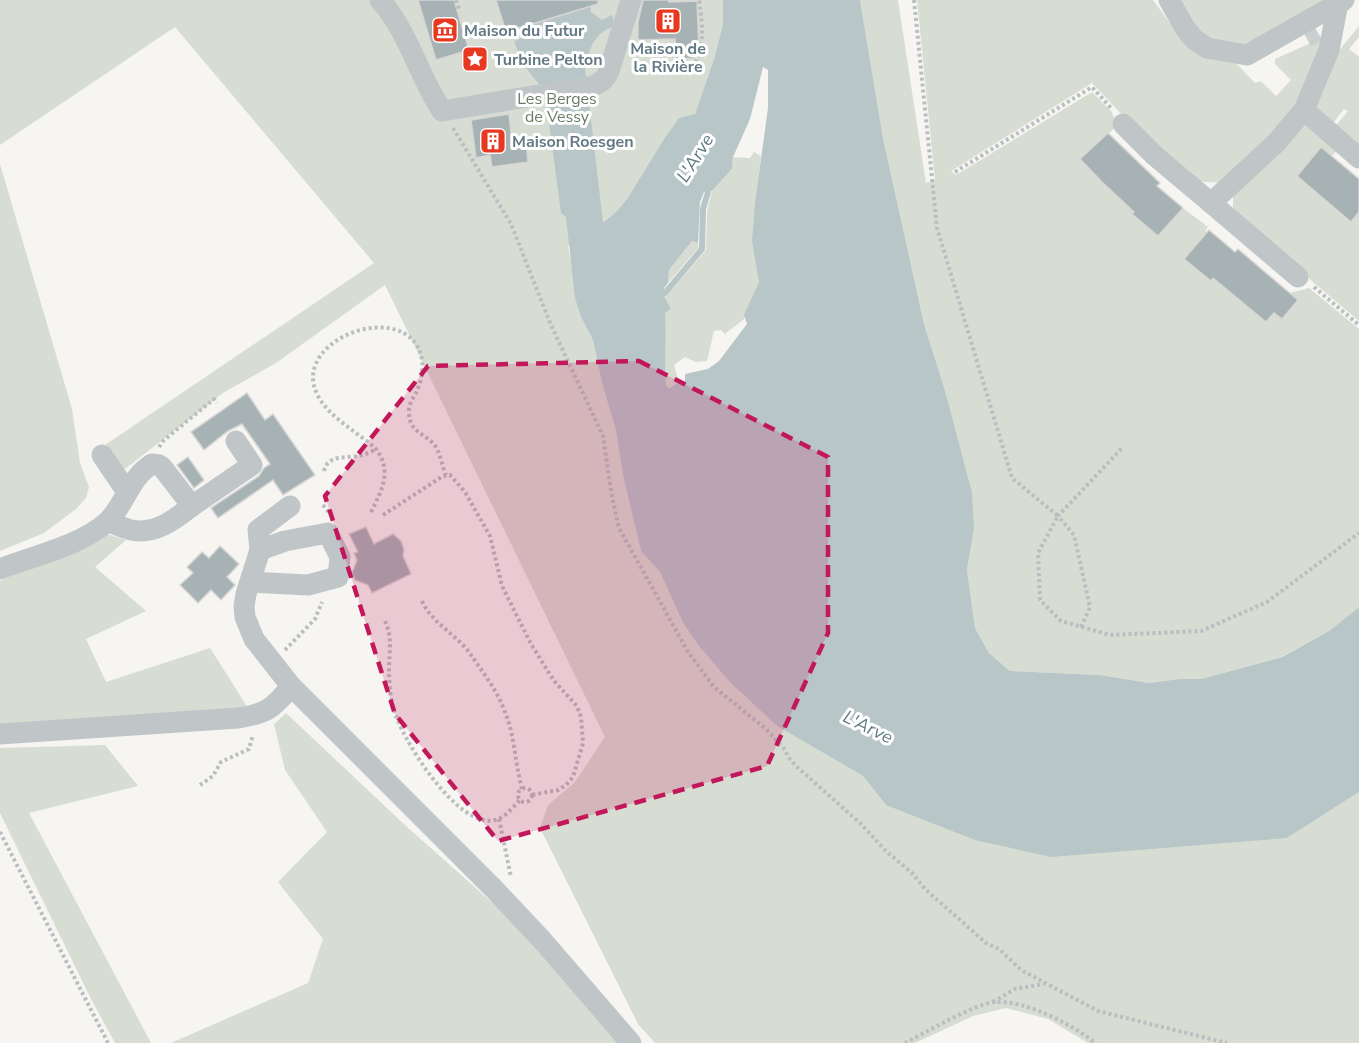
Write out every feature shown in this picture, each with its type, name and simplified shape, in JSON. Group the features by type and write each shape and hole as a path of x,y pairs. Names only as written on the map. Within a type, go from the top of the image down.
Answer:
{"street":[{"path":"380,0 396,22 442,111 600,83 607,75 631,0"},
{"path":"1169,0 1185,28 1207,48 1246,55 1341,2"},
{"path":"1211,203 1276,143 1304,110 1329,50 1341,2"},
{"path":"1304,110 1359,158"},
{"path":"1124,124 1155,156 1298,277"},
{"path":"108,522 134,530 168,525 252,465 236,441"},
{"path":"102,455 127,492"},
{"path":"0,569 72,542 108,522 127,492 145,469 152,464 159,465 192,506"},
{"path":"290,506 258,530 260,550 244,606 245,616 254,639 291,686 542,940 631,1043"},
{"path":"250,582 308,585 338,577 340,557 328,533 285,541 260,550"},
{"path":"0,734 257,714 274,706 291,686"}],"path":[{"path":"456,0 459,9"},
{"path":"693,68 701,50 704,31 699,0"},
{"path":"914,0 937,228 1012,478 1058,516 1074,535 1090,606 1081,627"},
{"path":"955,172 1092,87 1117,113 1124,124"},
{"path":"442,111 511,224 551,325 603,436 612,497 620,528 688,652 714,687 766,729 797,767 860,823 886,851 913,874 931,895 987,942 999,949 1021,970 1098,1011 1227,1043"},
{"path":"1298,277 1304,279 1359,325"},
{"path":"371,512 385,482 384,466 376,449 327,409 314,388 314,373 320,356 338,338 353,331 388,329 404,334 415,342 422,363 420,382 410,406 410,416 416,430 438,449 446,475"},
{"path":"159,465 160,445 176,434 214,399 217,403"},
{"path":"1123,447 1058,516 1038,553 1040,600 1061,621 1110,635 1201,631 1267,602 1359,533"},
{"path":"324,471 326,465 334,459 343,456 361,456 376,449"},
{"path":"383,515 446,475 452,476 465,492 490,536 502,586 531,644 554,681 577,706 581,717 583,743 573,777 558,790 531,795 527,802 520,800"},
{"path":"271,662 315,619 324,597 324,581"},
{"path":"422,601 431,616 464,646 499,697 508,719 522,789"},
{"path":"385,621 391,638 389,671 393,708 409,741 433,780 461,809 486,821 499,819 520,800"},
{"path":"200,785 213,776 221,762 249,749 257,714"},
{"path":"520,800 518,793 522,789 528,789 531,795"},
{"path":"499,819 511,882"},
{"path":"0,832 108,1043"},
{"path":"905,1043 1015,989 1045,984"},
{"path":"992,1002 1010,1003 1037,1011 1060,1021 1096,1043"}],"highlighted area":[{"path":"639,361 828,457 828,633 767,766 498,841 395,714 325,496 428,366"}],"green space":[{"name":"Les Berges de Vessy","path":"0,0 723,0 723,24 714,59 695,114 664,139 627,199 616,212 568,246 581,317 593,340 602,383 617,430 624,480 641,551 660,572 683,623 713,662 777,726 863,776 886,805 1287,838 1359,792 1359,1043 1088,1043 1048,1019 1006,1008 973,1016 915,1043 655,1043 638,1024 540,828 548,805 575,782 605,737 385,285 276,363 223,393 121,472 105,445 374,263 175,27 0,145"},
{"path":"860,0 898,0 926,183 935,180 917,0 1153,0 1175,30 1233,60 1255,83 1261,81 1276,96 1291,80 1275,64 1275,59 1322,38 1325,46 1298,107 1225,183 1192,181 1142,136 1092,83 951,171 956,175 1092,92 1111,111 1118,125 1080,159 1135,212 1133,215 1158,236 1183,208 1208,227 1205,231 1207,233 1185,259 1210,281 1213,278 1266,322 1290,293 1309,288 1359,329 1359,607 1329,631 1281,657 1201,679 1149,683 1100,675 1010,671 989,653 975,628 967,570 974,529 944,387 924,324 883,138"},
{"path":"1178,0 1329,0 1250,45 1229,47 1201,35"},
{"path":"1359,26 1359,37 1349,49 1359,57 1359,150 1333,129 1348,111 1344,109 1330,127 1313,112 1333,58"},
{"path":"1301,121 1340,146 1332,156 1335,159 1311,187 1351,222 1359,212 1359,321 1293,265 1233,208 1233,190"},
{"path":"754,152 761,156 755,202 759,282 744,319 725,334 721,330 714,331 707,361 696,362 685,357 674,365 679,382 669,388 666,385 665,376 665,313 671,309 665,298 706,250 707,211 712,191 732,169 733,157 750,158"},
{"path":"0,164 72,409 80,463 89,487 86,498 76,509 44,533 0,551"},
{"path":"692,241 698,243 699,247 668,283 669,270"},
{"path":"103,533 126,540 95,567 146,611 86,639 106,682 210,648 250,711 0,735 0,581"},
{"path":"286,713 406,826 533,939 622,1043 171,1043 308,983 323,939 278,882 327,832 285,770 274,724"},
{"path":"105,745 138,786 29,813 151,1043 115,1043 0,813 0,748"}],"water":[{"name":"L'Arve","path":"524,0 590,0 591,12 602,20 612,15 615,26 597,37 588,55 585,69 603,222 627,199 679,118 695,114 714,59 723,24 723,0 860,0 883,138 924,324 944,387 972,493 974,529 967,570 975,628 989,653 1010,671 1100,675 1149,683 1201,679 1282,657 1329,631 1359,607 1359,792 1287,838 1051,857 975,840 886,805 863,776 777,726 730,682 699,646 683,623 660,572 641,551 624,480 616,430 602,383 593,340 581,317 575,298 566,217 561,213 546,100 541,87 522,63 514,41 534,34","holes":["763,67 768,70 768,108 752,241 759,282 744,315 747,324 719,361 708,369 685,374 685,383 679,382 669,388 666,385 665,376 665,313 671,309 665,298 664,288 668,283 669,270 692,241 698,243 700,202 704,192 712,191 732,169 733,157 750,119"]}],"building":[{"name":"Maison du Futur","path":"418,0 454,0 469,50 436,60"},
{"path":"496,0 598,0 598,4 506,32"},
{"name":"Maison de la Rivière","path":"643,0 697,1 699,49 693,49 694,58 676,59 675,39 638,40 638,22"},
{"name":"Maison Roesgen","path":"509,114 512,143 526,140 528,162 492,167 490,155 476,158 471,120"},
{"path":"1108,133 1160,183 1157,186 1183,208 1158,236 1132,214 1134,212 1080,159"},
{"path":"1321,147 1359,179 1359,212 1351,222 1297,176"},
{"path":"1209,230 1235,252 1238,249 1298,300 1282,319 1274,313 1266,322 1213,278 1211,281 1184,259"},
{"path":"247,393 265,420 273,414 315,475 283,495 273,480 218,518 211,508 259,476 270,464 242,424 228,431 204,450 191,432"},
{"path":"188,457 204,480 194,488 177,465"},
{"path":"366,527 374,544 393,534 401,541 403,556 411,574 372,593 368,585 355,580 352,573 357,560 354,553 358,552 349,534"},
{"path":"220,546 239,564 227,577 235,585 221,600 211,590 198,603 180,585 193,573 187,567 202,552 209,558"}],"waterway":[{"path":"665,293 702,249 703,209 708,192"}],"tunnel":[{"path":"1306,37 1317,31"}],"place":[{"name":"Maison de la Rivière","path":"668,21"},
{"name":"Maison du Futur","path":"445,30"},
{"name":"Turbine Pelton","path":"475,59"},
{"name":"Maison Roesgen","path":"493,141"}]}
